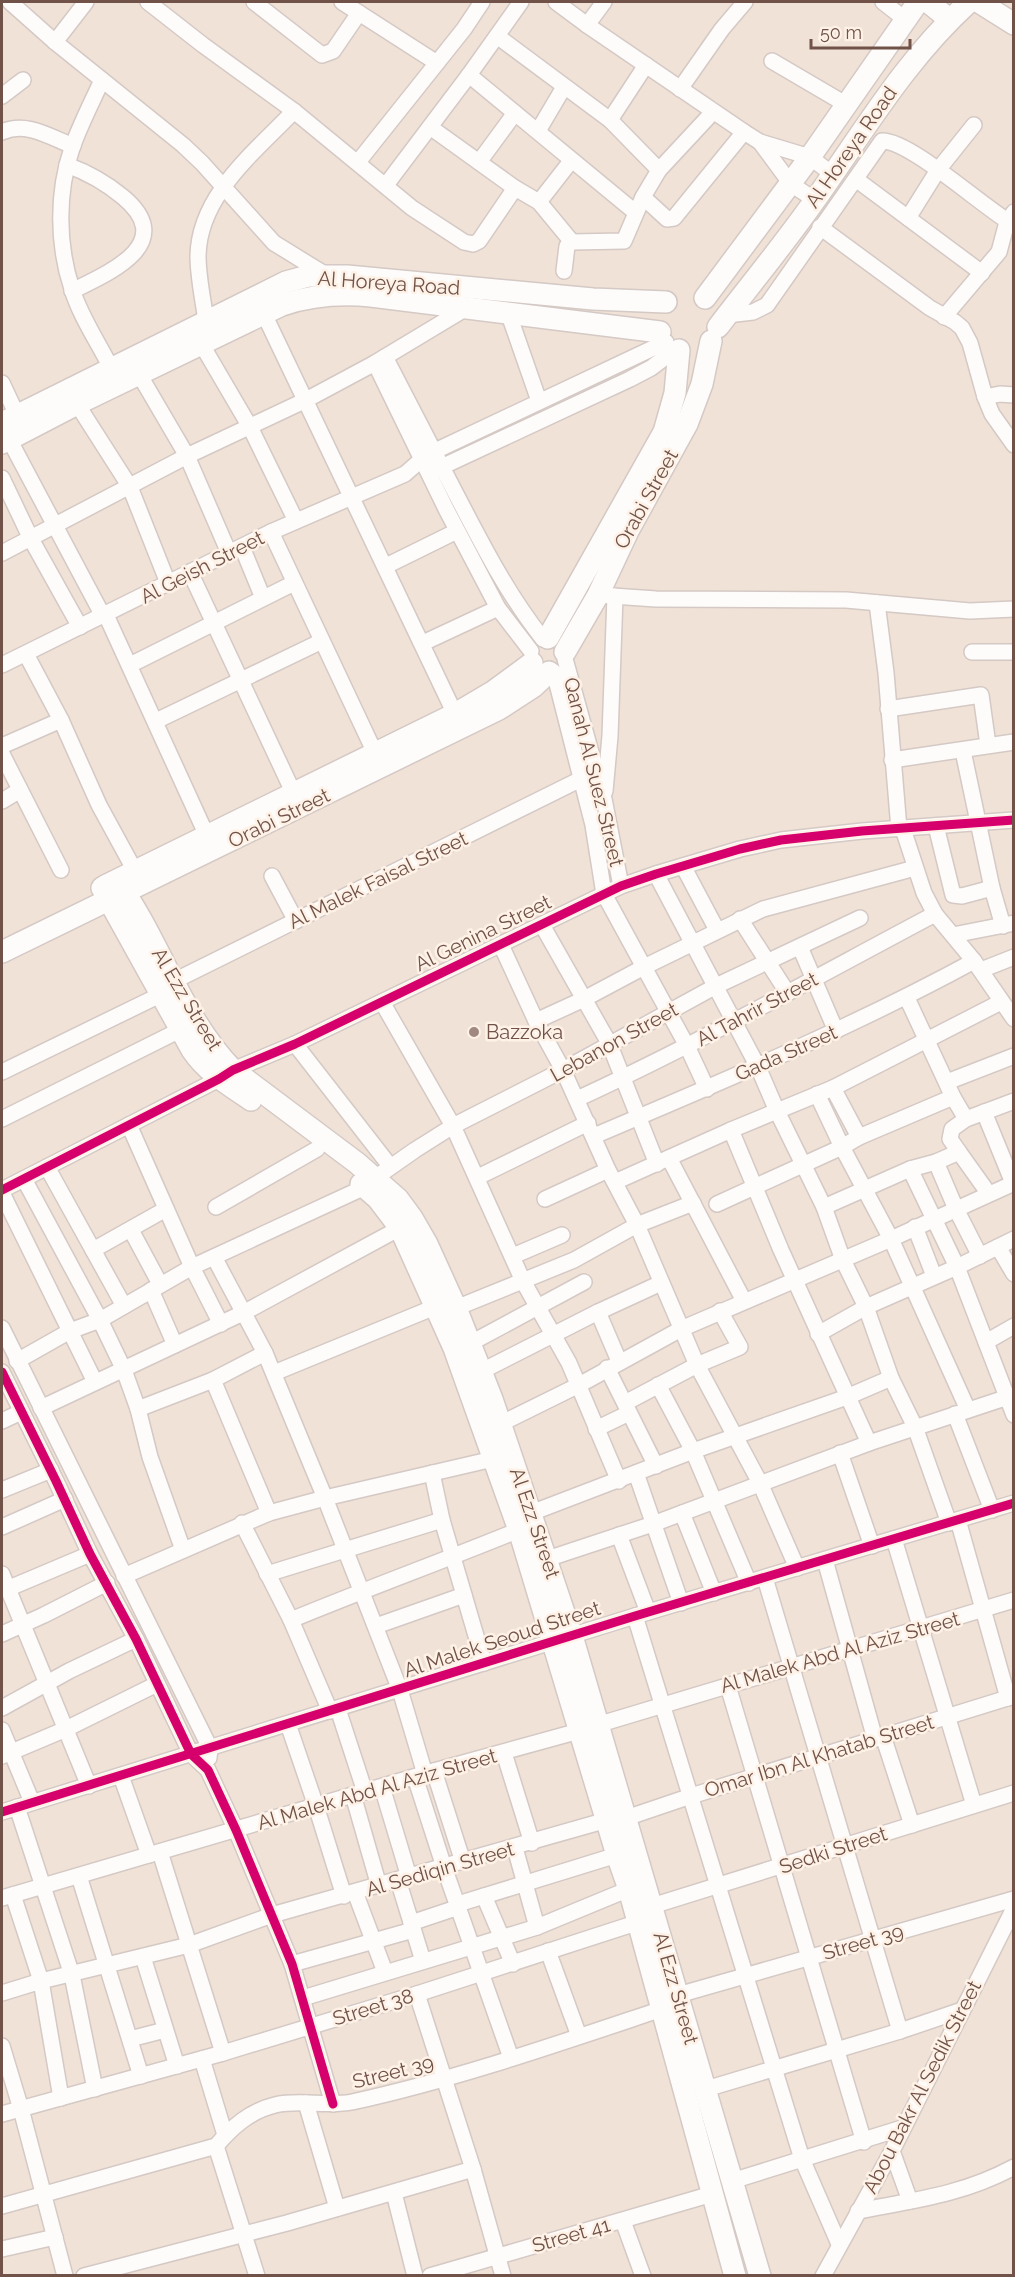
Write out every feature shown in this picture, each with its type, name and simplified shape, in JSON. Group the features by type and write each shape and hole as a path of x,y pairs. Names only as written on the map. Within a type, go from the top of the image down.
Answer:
{"main road":[{"name":"Al Horeya Road","path":"705,298 791,184 918,2"},
{"path":"928,2 949,19"},
{"name":"Al Horeya Road","path":"719,327 815,200 905,70 949,19 969,2"},
{"path":"979,2 1014,24"},
{"name":"Al Horeya Road","path":"7,430 111,368 286,282 308,276 327,275 593,299 666,302"},
{"path":"688,292 705,298 717,314 719,327 696,351 670,343 659,319 666,302 672,297 688,292"},
{"name":"Al Horeya Road","path":"7,430 77,404 300,299 340,293 508,312 670,343"},
{"name":"Orabi Street","path":"2,952 207,836 455,714 548,656 606,596 623,539 687,424 719,327"},
{"name":"Orabi Street","path":"2,936 118,887 500,709 533,687 664,432 675,393 670,343"},
{"name":"Al Ezz Street","path":"118,887 167,988 180,1030 197,1058 226,1074 377,1177 412,1218 446,1308 454,1348 493,1459 562,1639 646,1914 670,2002 712,2194 735,2276"},
{"name":"Al Ezz Street","path":"167,988 206,1037 226,1074 317,1149 377,1177 400,1228 469,1344 548,1559 562,1639"},
{"name":"Al Ezz Street","path":"616,1819 617,1855 629,1889 646,1914"},
{"name":"Al Ezz Street","path":"670,2002 706,2089 760,2276"}],"street":[{"path":"10,2 55,42 183,145 274,243 327,275"},
{"path":"55,42 86,2"},
{"path":"148,2 294,111 412,208 468,244 479,240 514,188"},
{"path":"254,2 322,55 333,51 359,13"},
{"path":"342,2 437,63"},
{"path":"358,162 482,2"},
{"path":"386,185 470,75 521,2"},
{"path":"556,2 713,112 760,142 810,157 832,174"},
{"path":"587,25 604,2"},
{"path":"680,89 722,29 745,2"},
{"path":"883,2 906,20"},
{"path":"497,36 610,120 659,170"},
{"path":"772,61 847,105"},
{"path":"610,120 646,65"},
{"path":"470,75 635,212"},
{"path":"2,96 23,80"},
{"path":"102,80 67,165 60,225 62,249 72,291 111,368"},
{"path":"538,131 564,87"},
{"path":"206,321 198,256 200,238 212,206 223,186 294,111"},
{"path":"564,271 567,246 572,242 624,241 642,197 659,170 713,112"},
{"path":"479,162 516,113"},
{"path":"908,218 939,170 974,125"},
{"path":"430,127 514,188 538,202 572,242"},
{"path":"2,132 12,128 28,128 73,146"},
{"path":"642,197 667,219 674,218 744,132"},
{"path":"719,327 767,305 880,143 885,140 939,170 1012,220 1006,249 944,317"},
{"path":"760,142 791,184 815,200"},
{"path":"538,202 572,161"},
{"path":"67,165 92,174 135,207 142,218 145,233 136,251 116,268 72,291"},
{"path":"856,180 982,273"},
{"path":"820,227 944,317 955,322 966,334 992,414 1014,445"},
{"path":"2,553 187,456 306,400 380,360 468,307"},
{"path":"508,312 539,401"},
{"path":"264,314 455,714"},
{"name":"Al Geish Street","path":"432,463 539,401 670,343"},
{"name":"Al Geish Street","path":"2,665 271,532 630,379 651,368 670,343"},
{"path":"202,345 250,427 296,521"},
{"path":"380,360 432,463 548,656"},
{"path":"139,374 187,456 263,598"},
{"path":"2,383 7,430 54,527 130,665 207,836"},
{"path":"985,397 1000,394 1014,395"},
{"path":"77,404 130,487 168,583"},
{"path":"432,463 457,531 498,608 548,656"},
{"path":"2,478 5,496 80,627"},
{"path":"386,566 457,531"},
{"path":"271,532 375,753"},
{"path":"190,572 294,794"},
{"path":"130,665 294,583"},
{"path":"604,800 610,736 606,596 656,599 846,600 970,611 1014,609"},
{"path":"877,603 901,829 924,893 935,914 978,965 1014,1019"},
{"path":"423,644 498,608"},
{"path":"156,721 322,641"},
{"path":"972,652 1014,652"},
{"path":"26,654 61,720 99,805 118,887"},
{"name":"Qanah Al Suez Street","path":"548,656 593,825 604,894 687,1046 706,1089"},
{"name":"Qanah Al Suez Street","path":"548,656 604,800 621,886"},
{"path":"888,709 981,695 988,745"},
{"path":"2,746 61,720"},
{"path":"892,760 1014,742"},
{"path":"952,935 1008,924 992,888 963,751"},
{"path":"2,754 61,870"},
{"name":"Al Malek Faisal Street","path":"2,1072 296,921 581,779"},
{"path":"2,801 20,790"},
{"name":"Al Genina Street","path":"2,1191 226,1074 295,1044 621,886 740,849 781,840 822,834 1014,820"},
{"path":"936,826 953,894 962,897 992,888"},
{"path":"682,866 717,930"},
{"path":"536,1021 763,909 915,868"},
{"path":"656,874 758,1067 802,1165 824,1207 843,1260 866,1307 891,1378 915,1427 953,1522 1011,1697"},
{"path":"272,876 296,921"},
{"name":"Al Tahrir Street","path":"577,1099 734,1023 935,914"},
{"name":"Lebanon Street","path":"17,1360 70,1331 100,1320 192,1267 377,1177 453,1126 564,1070 609,1043 716,986 860,918"},
{"path":"740,919 788,992"},
{"path":"542,925 609,1043 638,1117 663,1161 693,1203 744,1301"},
{"path":"501,945 536,1021 564,1070 637,1225 697,1365 760,1483 797,1568"},
{"path":"800,947 836,1031"},
{"name":"Gada Street","path":"478,1177 591,1130 638,1117 758,1067 978,965 1014,957"},
{"path":"907,998 966,1119"},
{"path":"382,1002 453,1126 523,1281 579,1385 619,1481"},
{"path":"545,1199 663,1161 833,1088 1001,1002"},
{"path":"2,1119 180,1030"},
{"path":"295,1044 377,1177"},
{"path":"947,1082 1014,1056"},
{"path":"833,1088 859,1137"},
{"path":"817,1094 913,1286 962,1412 992,1510"},
{"path":"717,1204 859,1137 953,1096"},
{"path":"989,1194 950,1139 950,1131 966,1119 1014,1101"},
{"path":"500,1424 579,1385 613,1364 681,1329 891,1239 1013,1183 984,1112"},
{"path":"129,1125 192,1267 221,1323"},
{"path":"731,1130 818,1334 869,1443"},
{"path":"216,1208 317,1149"},
{"path":"824,1207 910,1169 936,1162 959,1152"},
{"path":"936,1162 956,1209 980,1256"},
{"path":"47,1167 124,1306"},
{"path":"910,1169 957,1267 1010,1396 1014,1415"},
{"path":"24,1179 100,1320 124,1370 138,1409 150,1457 183,1550"},
{"path":"2,1191 95,1382"},
{"path":"274,1373 523,1281 574,1260 637,1225 693,1203"},
{"path":"93,1250 166,1209"},
{"path":"915,1227 934,1276"},
{"path":"41,1408 245,1312 400,1228"},
{"path":"131,1230 156,1287 175,1345"},
{"path":"513,1256 562,1235"},
{"path":"818,1334 866,1307 1014,1239"},
{"path":"998,1247 1014,1274"},
{"path":"214,1257 245,1312 274,1373 400,1690 424,1774 444,1868 511,2058"},
{"path":"469,1344 584,1282"},
{"path":"480,1372 661,1283"},
{"path":"596,1429 658,1385 740,1347 720,1311"},
{"path":"598,1312 627,1408 656,1466"},
{"path":"986,1342 1014,1326"},
{"path":"2,1328 210,1748 208,1770"},
{"path":"138,1409 213,1380 265,1353"},
{"path":"2,1372 90,1554 136,1639 191,1754 208,1770 237,1830 292,1964 333,2104"},
{"path":"531,1513 891,1378"},
{"path":"213,1380 269,1513"},
{"path":"658,1385 693,1451 749,1583"},
{"path":"548,1559 653,1524 840,1453 1010,1396"},
{"path":"2,1421 21,1412"},
{"path":"840,1453 872,1546"},
{"path":"124,1576 269,1513 493,1459"},
{"path":"2,1490 51,1470"},
{"path":"432,1473 442,1520 484,1663"},
{"path":"636,1473 681,1603"},
{"path":"2,1527 65,1499"},
{"name":"Al Malek Seoud Street","path":"2,1812 642,1614 1014,1503"},
{"path":"682,1513 714,1593"},
{"path":"267,1574 442,1520"},
{"path":"242,1523 334,1710 359,1794 379,1886"},
{"path":"291,1620 519,1530"},
{"path":"620,1535 642,1614 662,1704 802,2159 839,2244"},
{"path":"894,1539 974,1805"},
{"path":"7,1589 90,1554"},
{"path":"825,1560 879,1737 912,1825"},
{"path":"2,1574 21,1626 89,1786"},
{"path":"765,1578 900,2031"},
{"path":"2,1634 106,1583"},
{"path":"376,1626 464,1595"},
{"name":"Al Malek Abd Al Aziz Street","path":"7,1897 424,1774 504,1753 1014,1600"},
{"path":"2,1708 136,1639"},
{"path":"6,1755 66,1729 157,1684"},
{"path":"728,1686 864,2142"},
{"name":"Omar Ibn Al Khatab Street","path":"616,1819 1011,1697"},
{"path":"288,1725 350,1894 374,1943 385,1972"},
{"path":"2,1730 6,1755 24,1804 44,1886 72,1975 95,2089"},
{"path":"504,1753 532,1843"},
{"path":"424,1774 463,1862"},
{"path":"121,1776 155,1853 189,1945 223,2053"},
{"path":"382,1787 404,1879 412,1926 423,1961"},
{"name":"Sedki Street","path":"646,1914 718,1885 782,1867 1014,1793"},
{"name":"Al Sediqin Street","path":"2,1993 41,1981 189,1945 272,1915 616,1819"},
{"path":"515,1848 537,1927"},
{"path":"292,1964 374,1943 484,1896 617,1855"},
{"path":"79,1876 141,2076"},
{"path":"303,1998 537,1927 629,1889"},
{"path":"484,1896 513,1964"},
{"path":"7,1897 41,1981 62,2098"},
{"name":"Street 39","path":"2,2206 221,2141 243,2119 274,2105 350,2102 444,2078 579,2036 746,1975 1014,1899"},
{"name":"Abou Bakr Al Sedik Street","path":"814,2276 825,2270 892,2151 1014,1908"},
{"name":"Street 38","path":"2,2114 223,2053 417,1994 513,1964 646,1914"},
{"path":"548,1951 579,2036"},
{"path":"143,1957 177,2066"},
{"path":"417,1994 473,2169 503,2276"},
{"path":"706,2089 962,2010"},
{"path":"130,2039 165,2030"},
{"path":"2,2046 65,2276"},
{"path":"202,2059 246,2234 252,2274"},
{"path":"306,2103 337,2208"},
{"path":"732,2181 864,2142 902,2128"},
{"path":"892,2151 910,2201"},
{"path":"858,2211 937,2197 967,2188 1014,2167"},
{"path":"84,2276 246,2234 473,2169"},
{"path":"394,2193 415,2276"},
{"name":"Street 41","path":"430,2276 712,2194"},
{"path":"623,2221 643,2276"},
{"path":"2,2249 55,2237"}],"shaded area":[{"path":"2,2 1013,2 1013,2275 2,2275"}],"cycle path":[{"path":"2,1190 233,1070 295,1044 621,886 740,849 781,840 862,831 1014,820"},
{"path":"2,1372 90,1554 136,1639 191,1754 208,1770 236,1830 292,1964 333,2104"},
{"path":"2,1812 635,1616 1014,1503"}],"place":[{"name":"Bazzoka","path":"474,1032"}]}
